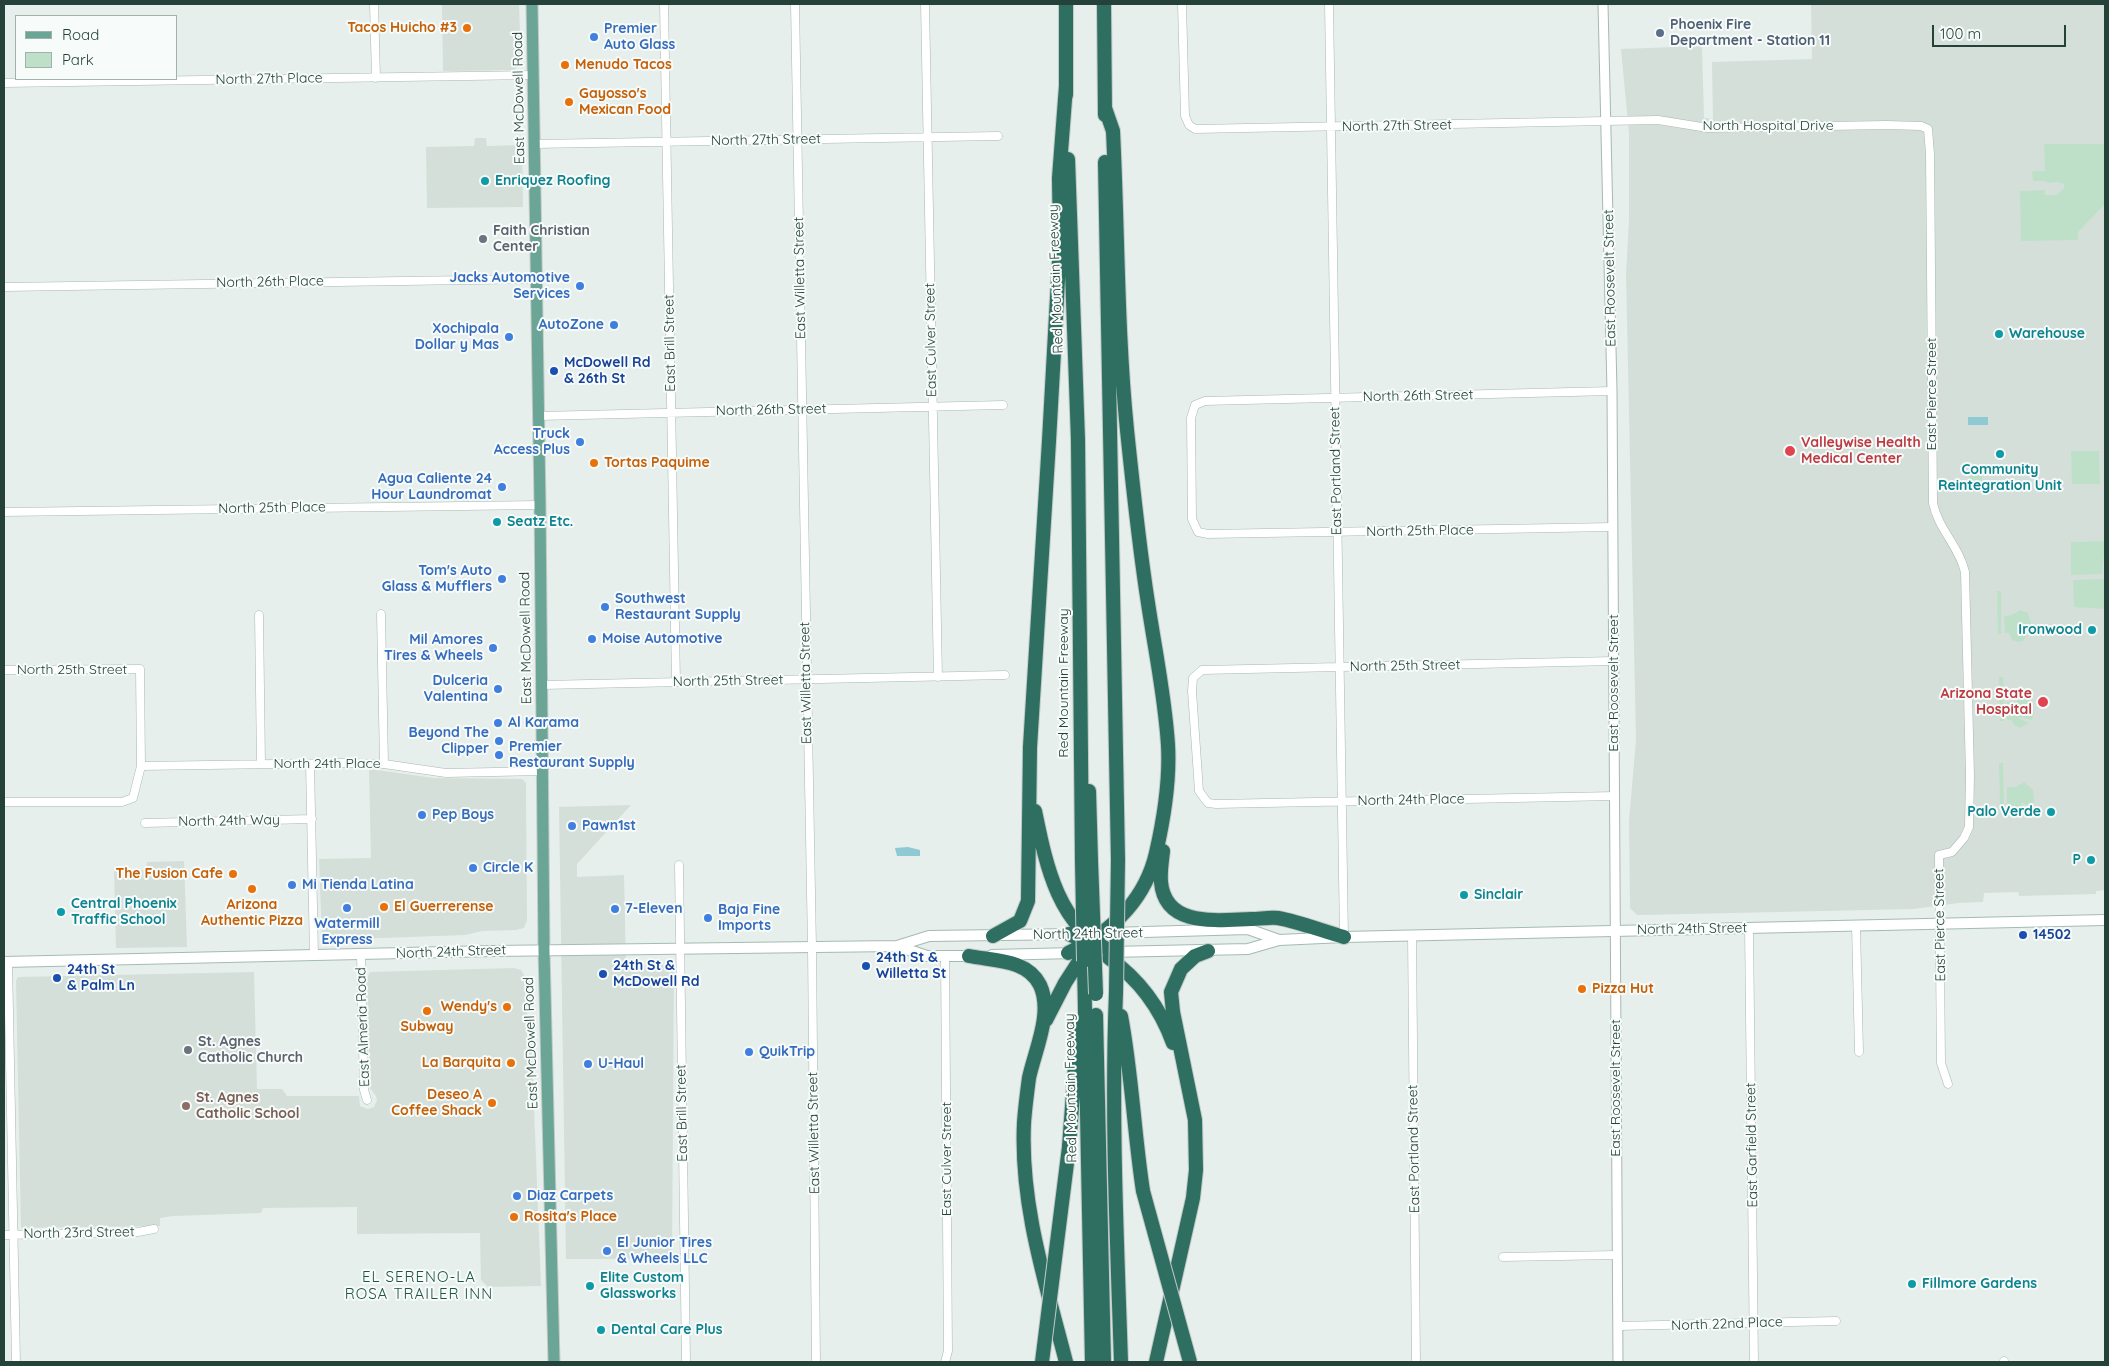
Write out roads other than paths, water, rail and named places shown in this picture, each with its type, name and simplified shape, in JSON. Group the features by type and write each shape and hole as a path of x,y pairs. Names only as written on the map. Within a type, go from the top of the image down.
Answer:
{"highway":[{"name":"Red Mountain Freeway","path":"1066,4 1066,86 1078,440 1082,730 1080,793 1095,945 1087,995 1092,1362"},
{"path":"1104,4 1104,108 1118,860 1113,1084 1116,1246 1121,1362"},
{"path":"993,936 1020,921 1028,901 1030,729 1058,293 1059,178 1066,86"},
{"path":"1104,108 1113,131 1123,386 1138,526 1167,736 1161,882 1167,900 1181,914 1193,919 1277,918 1344,937"},
{"path":"1030,786 1044,853 1055,889 1074,921 1095,945 1126,971 1154,1002 1168,1029 1186,1076"},
{"path":"1042,1027 1066,983 1095,945 1120,919 1143,887 1156,853 1166,794"},
{"path":"1086,861 1087,995 1104,1362"},
{"path":"1069,934 1095,945"},
{"path":"1068,953 1095,945"},
{"path":"1156,1362 1193,1198 1196,1170 1195,1120 1171,992 1181,969 1196,956 1208,950"},
{"path":"969,956 994,962 1012,962 1034,977 1044,999 1042,1027 1027,1097 1025,1175 1030,1221 1066,1362"},
{"path":"1116,992 1127,1049 1136,1147 1143,1191 1155,1253 1182,1362"},
{"path":"1042,1362 1069,1147 1076,1064 1087,995"},
{"path":"1143,1191 1190,1362"},
{"path":"1114,1362 1116,1246"}],"main road":[{"name":"East McDowell Road","path":"532,4 539,416 544,950 554,1362"},
{"name":"North 24th Street","path":"1095,945 1208,950 1248,949 1279,940 1344,937 2105,920"},
{"name":"North 24th Street","path":"1095,945 1248,929 1279,940"},
{"name":"North 24th Street","path":"6,962 544,950 680,950 898,946 929,936 1069,934"},
{"name":"North 24th Street","path":"898,946 927,956 1068,953"}],"street":[{"path":"374,4 376,78"},
{"name":"East Brill Street","path":"664,4 668,141 676,682"},
{"name":"East Willetta Street","path":"795,4 812,948 816,1362"},
{"name":"East Culver Street","path":"925,4 938,677"},
{"name":"North 27th Street","path":"1182,4 1184,108 1189,125 1195,130 1608,121"},
{"name":"East Portland Street","path":"1329,4 1344,937"},
{"name":"East Roosevelt Street","path":"1603,4 1608,121 1612,391 1618,1362"},
{"name":"North 27th Place","path":"4,83 534,75"},
{"name":"North Hospital Drive","path":"1608,121 1658,120 1708,128 1891,125 1921,126 1928,129"},
{"name":"East Pierce Street","path":"1928,129 1930,154 1932,503 1940,526 1962,561 1965,572 1970,776 1968,827 1964,838 1952,852 1939,855 1941,1063 1948,1084"},
{"name":"North 27th Street","path":"535,144 998,136"},
{"name":"North 26th Place","path":"4,287 537,279"},
{"name":"North 26th Street","path":"1198,532 1192,519 1191,418 1195,405 1205,401 1612,391"},
{"name":"North 26th Street","path":"539,416 1003,405"},
{"name":"North 25th Place","path":"4,512 540,504"},
{"name":"North 25th Place","path":"1198,532 1208,534 1338,533 1613,527"},
{"path":"381,614 384,764"},
{"path":"259,615 261,764"},
{"name":"North 25th Street","path":"1208,803 1199,791 1192,691 1193,678 1196,673 1202,670 1614,661"},
{"name":"North 25th Street","path":"4,670 140,669 141,766"},
{"name":"North 25th Street","path":"542,685 1005,676"},
{"path":"310,764 314,956"},
{"name":"North 24th Place","path":"141,766 384,764 446,773 543,771"},
{"path":"4,802 122,802 133,798 141,766"},
{"name":"North 24th Place","path":"1208,803 1615,796"},
{"name":"North 24th Way","path":"146,823 312,819"},
{"name":"East Brill Street","path":"678,865 686,1362"},
{"path":"1856,926 1859,1052"},
{"name":"East Garfield Street","path":"1749,928 1754,1362"},
{"name":"East Portland Street","path":"1412,935 1416,1362"},
{"name":"East Almeria Road","path":"361,954 364,1090 367,1100"},
{"name":"East Culver Street","path":"944,956 948,1332 945,1362"},
{"path":"6,962 16,1362"},
{"name":"North 23rd Street","path":"4,1235 138,1232 154,1228"},
{"path":"1503,1257 1616,1255"},
{"name":"North 22nd Place","path":"1618,1326 1836,1321"}],"water":[{"path":"1968,417 1988,417 1988,425 1968,425"},
{"path":"908,847 920,850 920,856 897,856 895,848"}],"place":[{"name":"Tacos Huicho #3","path":"467,28"},
{"name":"Phoenix Fire Department - Station 11","path":"1660,33"},
{"name":"Premier Auto Glass","path":"594,37"},
{"name":"Menudo Tacos","path":"565,65"},
{"name":"Gayosso's Mexican Food","path":"569,102"},
{"name":"Enriquez Roofing","path":"485,181"},
{"name":"Faith Christian Center","path":"483,239"},
{"name":"Jacks Automotive Services","path":"580,286"},
{"name":"AutoZone","path":"614,325"},
{"name":"Warehouse","path":"1999,334"},
{"name":"Xochipala Dollar y Mas","path":"509,337"},
{"name":"McDowell Rd & 26th St","path":"554,371"},
{"name":"Truck Access Plus","path":"580,442"},
{"name":"Valleywise Health Medical Center","path":"1790,451"},
{"name":"Community Reintegration Unit","path":"2000,454"},
{"name":"Tortas Paquime","path":"594,463"},
{"name":"Agua Caliente 24 Hour Laundromat","path":"502,487"},
{"name":"Seatz Etc.","path":"497,522"},
{"name":"Tom's Auto Glass & Mufflers","path":"502,579"},
{"name":"Southwest Restaurant Supply","path":"605,607"},
{"name":"Ironwood","path":"2092,630"},
{"name":"Moise Automotive","path":"592,639"},
{"name":"Mil Amores Tires & Wheels","path":"493,648"},
{"name":"Dulceria Valentina","path":"498,689"},
{"name":"Arizona State Hospital","path":"2043,702"},
{"name":"Al Karama","path":"498,723"},
{"name":"Beyond The Clipper","path":"499,741"},
{"name":"Premier Restaurant Supply","path":"499,755"},
{"name":"Palo Verde","path":"2051,812"},
{"name":"Pep Boys","path":"422,815"},
{"name":"Pawn1st","path":"572,826"},
{"name":"P","path":"2091,860"},
{"name":"Circle K","path":"473,868"},
{"name":"The Fusion Cafe","path":"233,874"},
{"name":"Mi Tienda Latina","path":"292,885"},
{"name":"Arizona Authentic Pizza","path":"252,889"},
{"name":"Sinclair","path":"1464,895"},
{"name":"El Guerrerense","path":"384,907"},
{"name":"Watermill Express","path":"347,908"},
{"name":"7-Eleven","path":"615,909"},
{"name":"Central Phoenix Traffic School","path":"61,912"},
{"name":"Baja Fine Imports","path":"708,918"},
{"name":"14502","path":"2023,935"},
{"name":"24th St & Willetta St","path":"866,966"},
{"name":"24th St & McDowell Rd","path":"603,974"},
{"name":"24th St & Palm Ln","path":"57,978"},
{"name":"Pizza Hut","path":"1582,989"},
{"name":"Wendy's","path":"507,1007"},
{"name":"Subway","path":"427,1011"},
{"name":"St. Agnes Catholic Church","path":"188,1050"},
{"name":"QuikTrip","path":"749,1052"},
{"name":"La Barquita","path":"511,1063"},
{"name":"U-Haul","path":"588,1064"},
{"name":"Deseo A Coffee Shack","path":"492,1103"},
{"name":"St. Agnes Catholic School","path":"186,1106"},
{"name":"Diaz Carpets","path":"517,1196"},
{"name":"Rosita's Place","path":"514,1217"},
{"name":"El Junior Tires & Wheels LLC","path":"607,1251"},
{"name":"Fillmore Gardens","path":"1912,1284"},
{"name":"Elite Custom Glassworks","path":"590,1286"},
{"name":"Dental Care Plus","path":"601,1330"}],"district":[{"name":"EL SERENO-LA ROSA TRAILER INN","path":"419,1286"}]}
